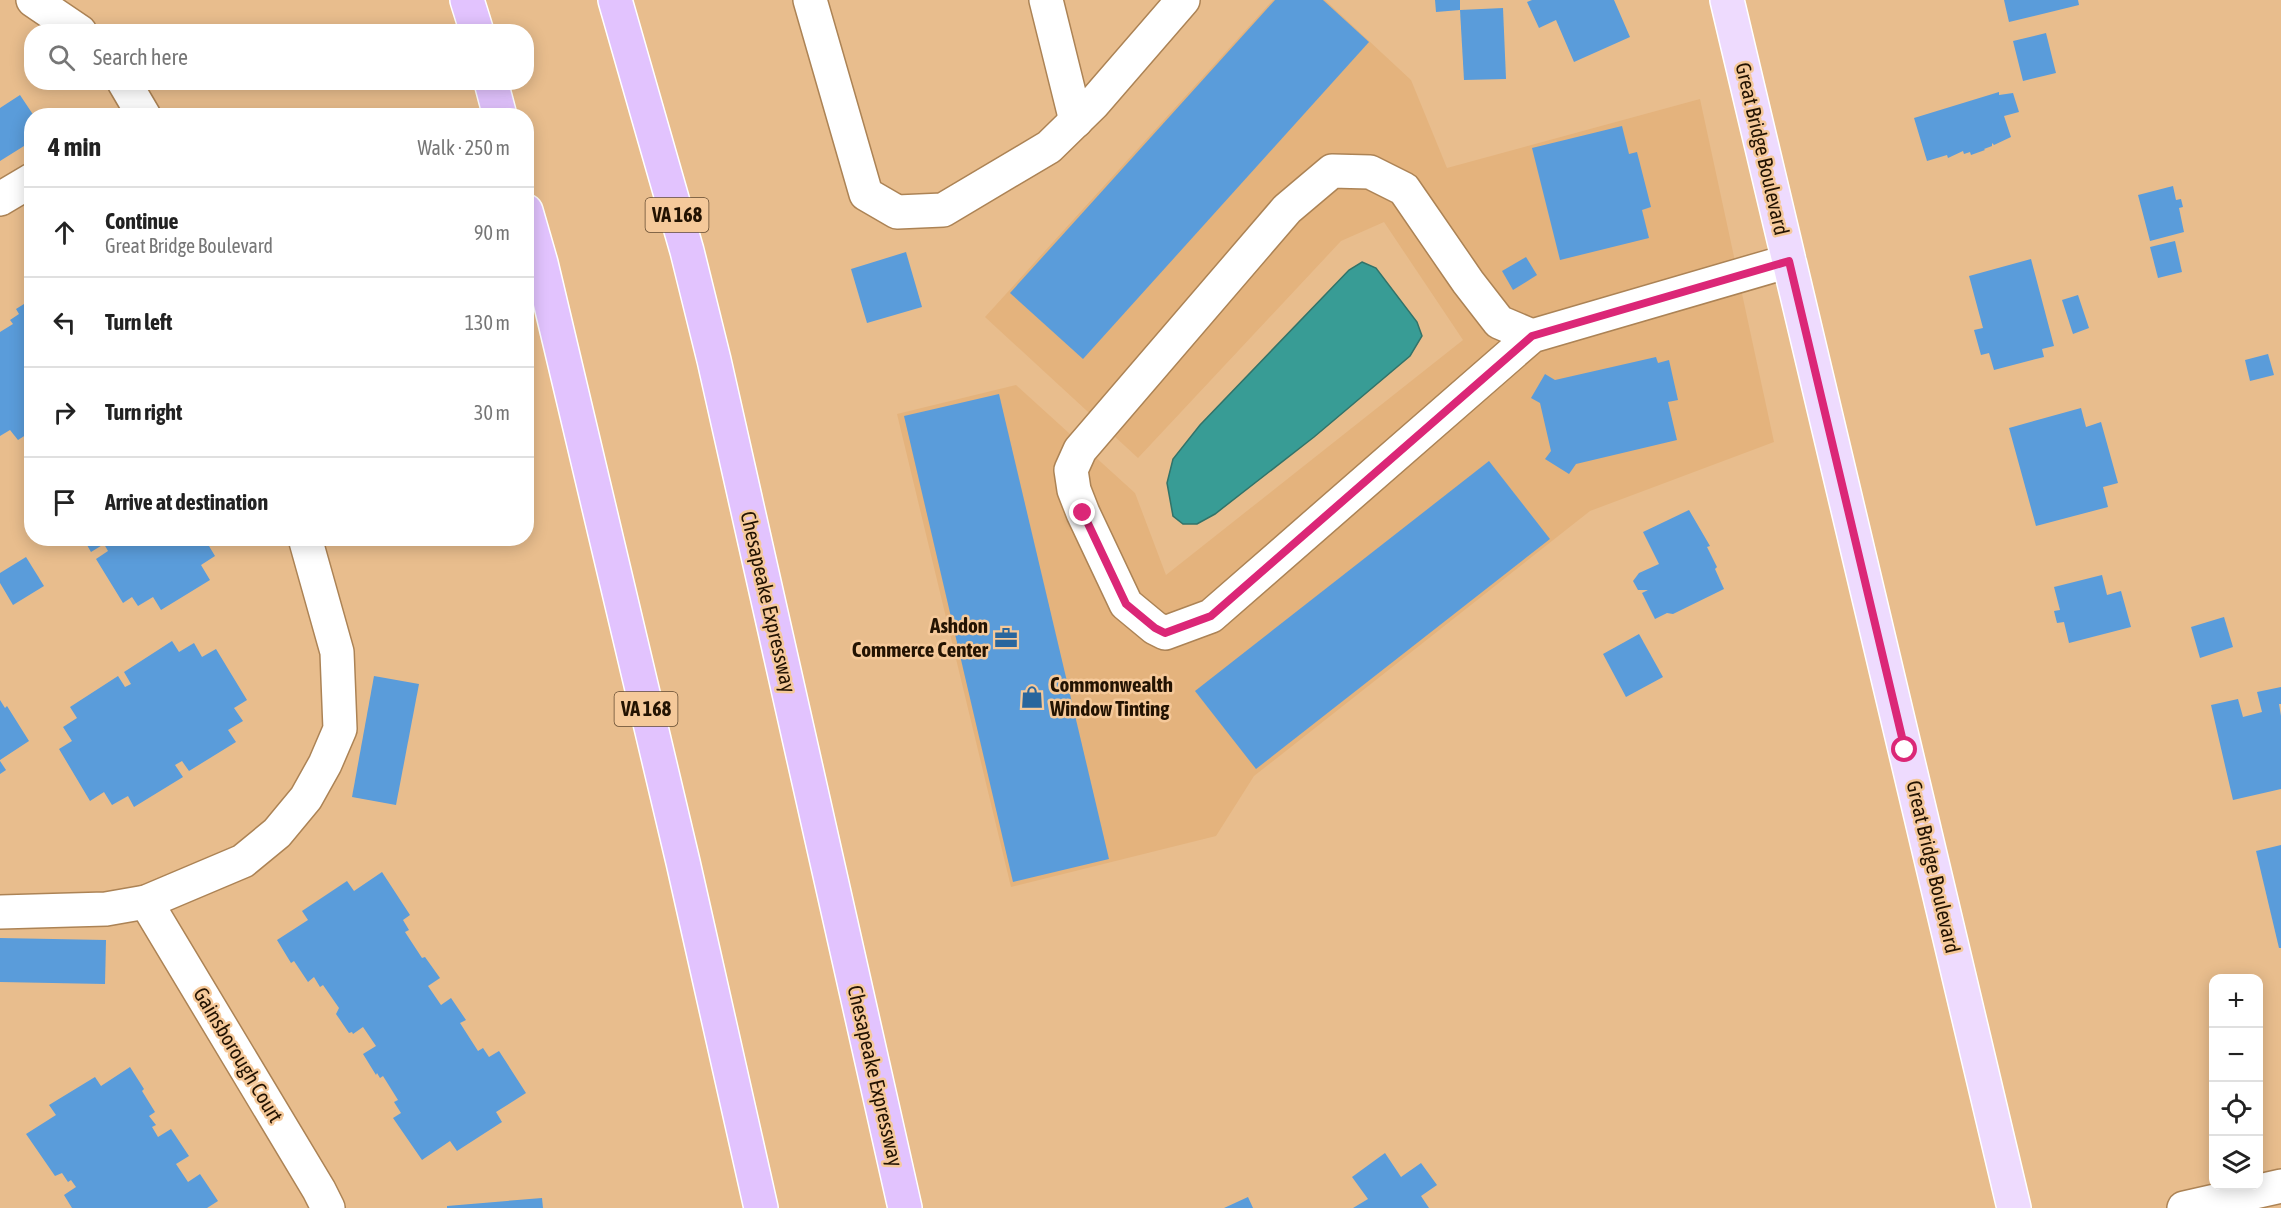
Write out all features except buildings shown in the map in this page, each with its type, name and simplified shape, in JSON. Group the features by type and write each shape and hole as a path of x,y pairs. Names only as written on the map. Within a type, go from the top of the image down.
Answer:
{"highway":[{"path":"467,0 474,24"},
{"name":"Chesapeake Expressway","path":"615,0 687,251 714,360 905,1208"},
{"path":"493,90 498,108"},
{"name":"VA 168","path":"534,239 669,804 761,1208"}],"main road":[{"name":"Great Bridge Boulevard","path":"1727,0 2014,1208"}],"street":[{"path":"33,0 68,24"},
{"path":"810,0 866,194 897,212 943,210 1049,147 1076,121 1183,0"},
{"path":"1046,0 1076,121"},
{"path":"128,90 137,108"},
{"path":"1532,336 1499,322 1468,282 1404,189 1370,172 1332,171 1287,208 1080,450 1071,470 1074,489 1126,604 1155,628 1165,633 1211,616 1532,336 1789,261"},
{"path":"0,199 24,185"},
{"path":"0,912 106,909 146,902 243,861 277,833 306,798 325,764 340,729 337,652 306,546"},
{"name":"Gainsborough Court","path":"146,902 328,1208"},
{"path":"2184,1208 2281,1186"}],"shaded area":[{"path":"1273,0 1325,0 1411,80 1447,168 1700,99 1774,442 1590,511 1254,776 1216,836 1011,887 897,414 1016,385 1135,493 1166,575 1463,340 1384,222 1341,241 1138,458 985,317"}],"water":[{"path":"1362,262 1376,268 1417,322 1422,336 1410,356 1314,437 1215,514 1197,524 1183,524 1173,516 1167,483 1173,459 1200,425 1349,270"}],"place":[{"name":"Ashdon Commerce Center","path":"1006,638"},
{"name":"Commonwealth Window Tinting","path":"1032,697"}],"route":[{"path":"1083,513 1126,604 1155,628 1165,633 1211,616 1532,336 1789,261 1905,750"}]}
